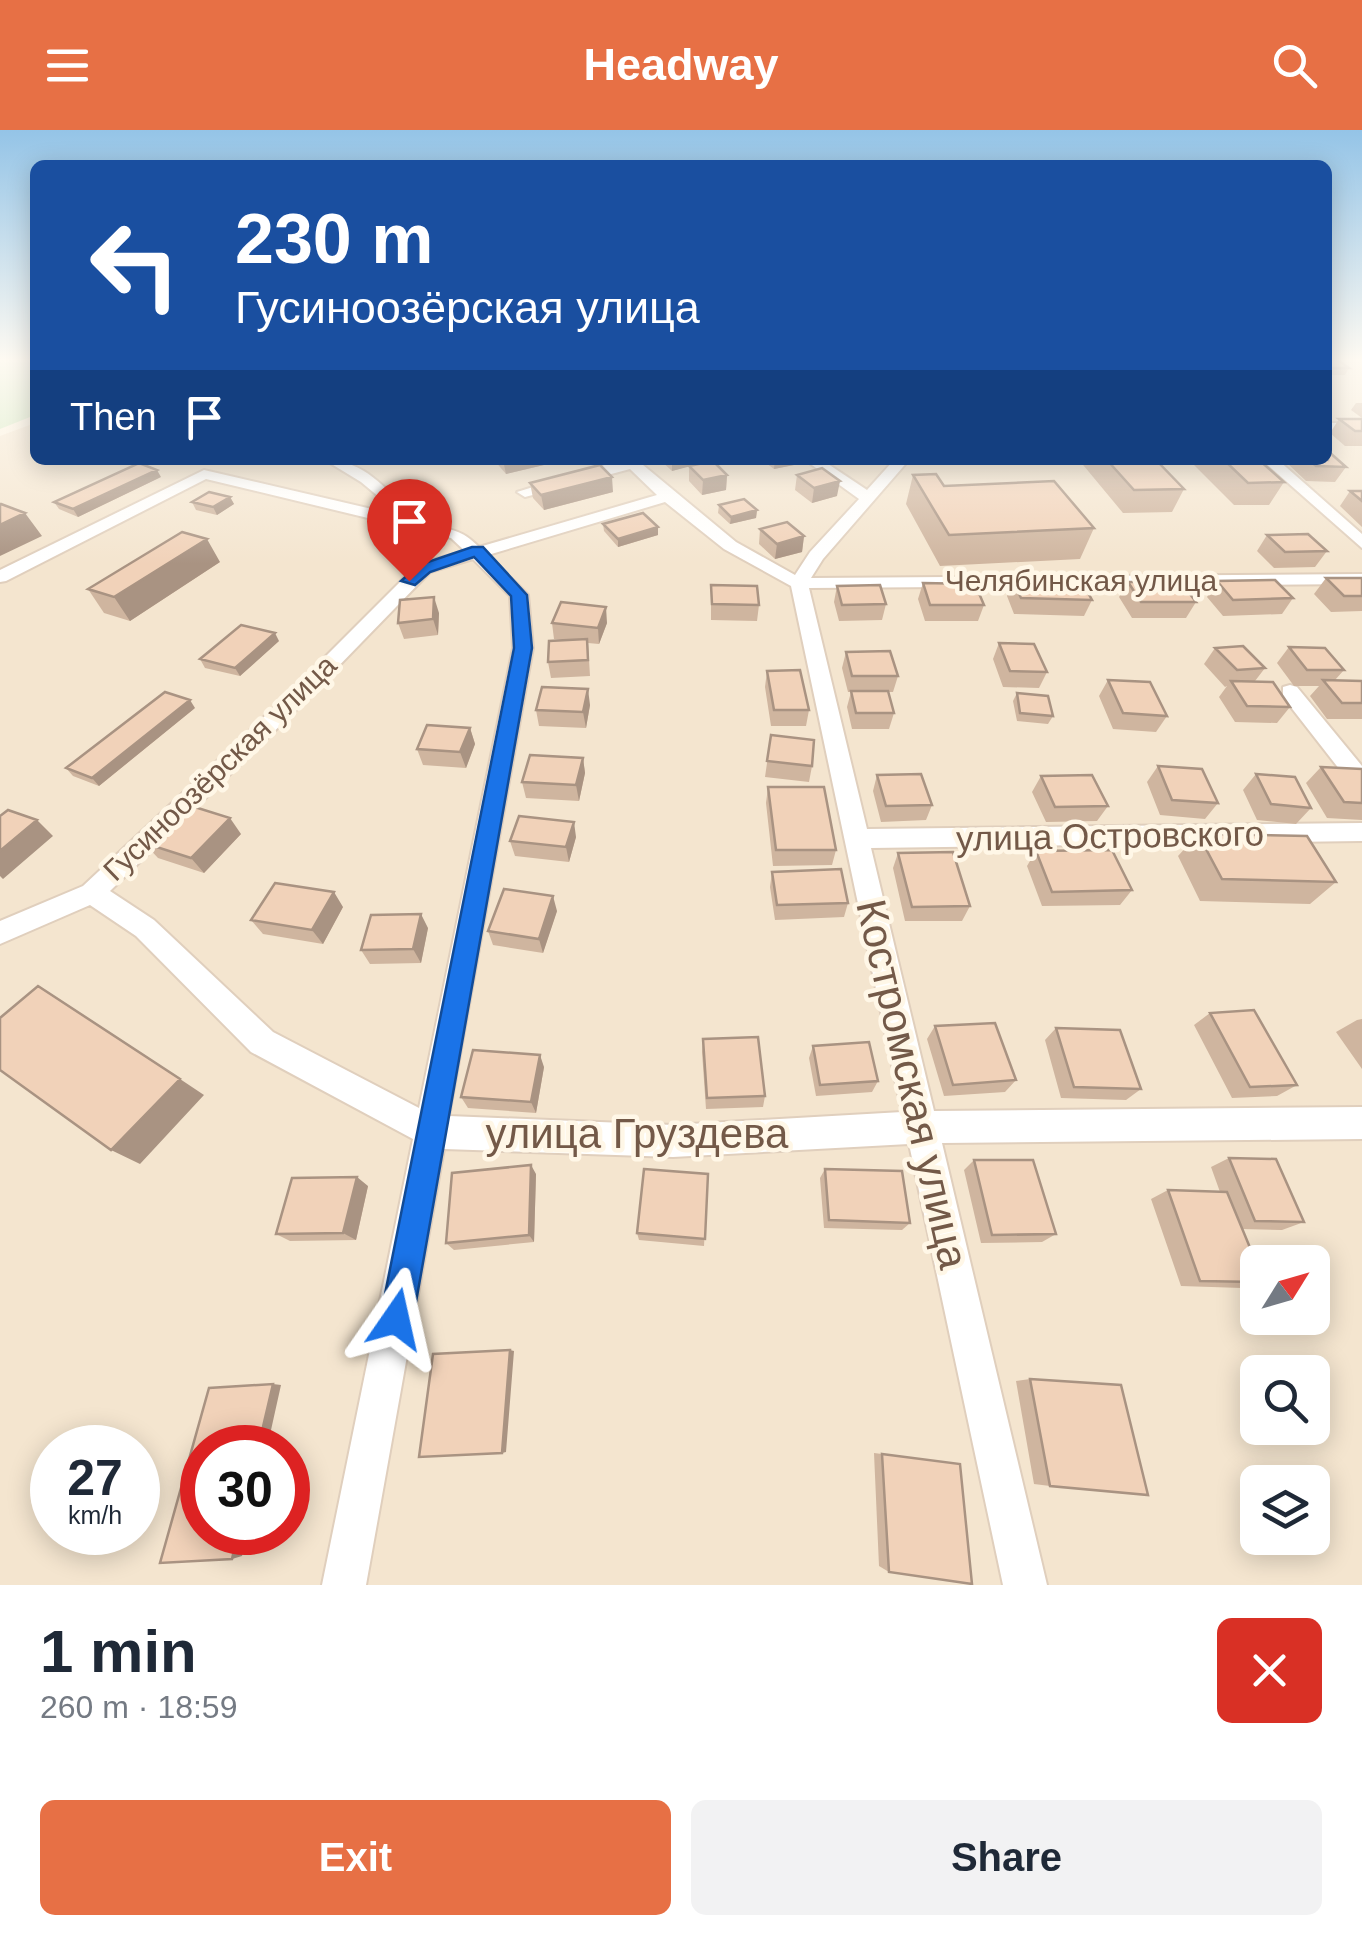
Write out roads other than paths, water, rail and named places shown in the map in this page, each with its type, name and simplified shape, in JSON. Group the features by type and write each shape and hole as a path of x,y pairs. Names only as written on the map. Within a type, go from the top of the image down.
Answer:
{"street":[{"path":"346,465 358,469 382,495 431,528"},
{"path":"525,492 620,465"},
{"path":"633,465 668,497 764,570 800,583 816,556 898,465"},
{"path":"819,465 870,499"},
{"path":"1275,465 1362,543"},
{"path":"0,578 204,474 457,534 519,595 523,648 344,1585"},
{"name":"Гусиноозёрская улица","path":"92,893 286,708 394,594 424,568 668,497"},
{"name":"Челябинская улица","path":"800,583 1362,579"},
{"name":"Костромская улица","path":"800,583 1026,1585"},
{"path":"1290,692 1362,782"},
{"name":"улица Островского","path":"858,839 1362,832"},
{"path":"0,933 92,893"},
{"name":"улица Груздева","path":"92,893 145,928 262,1042 433,1132 673,1141 924,1127 1362,1122"}]}
